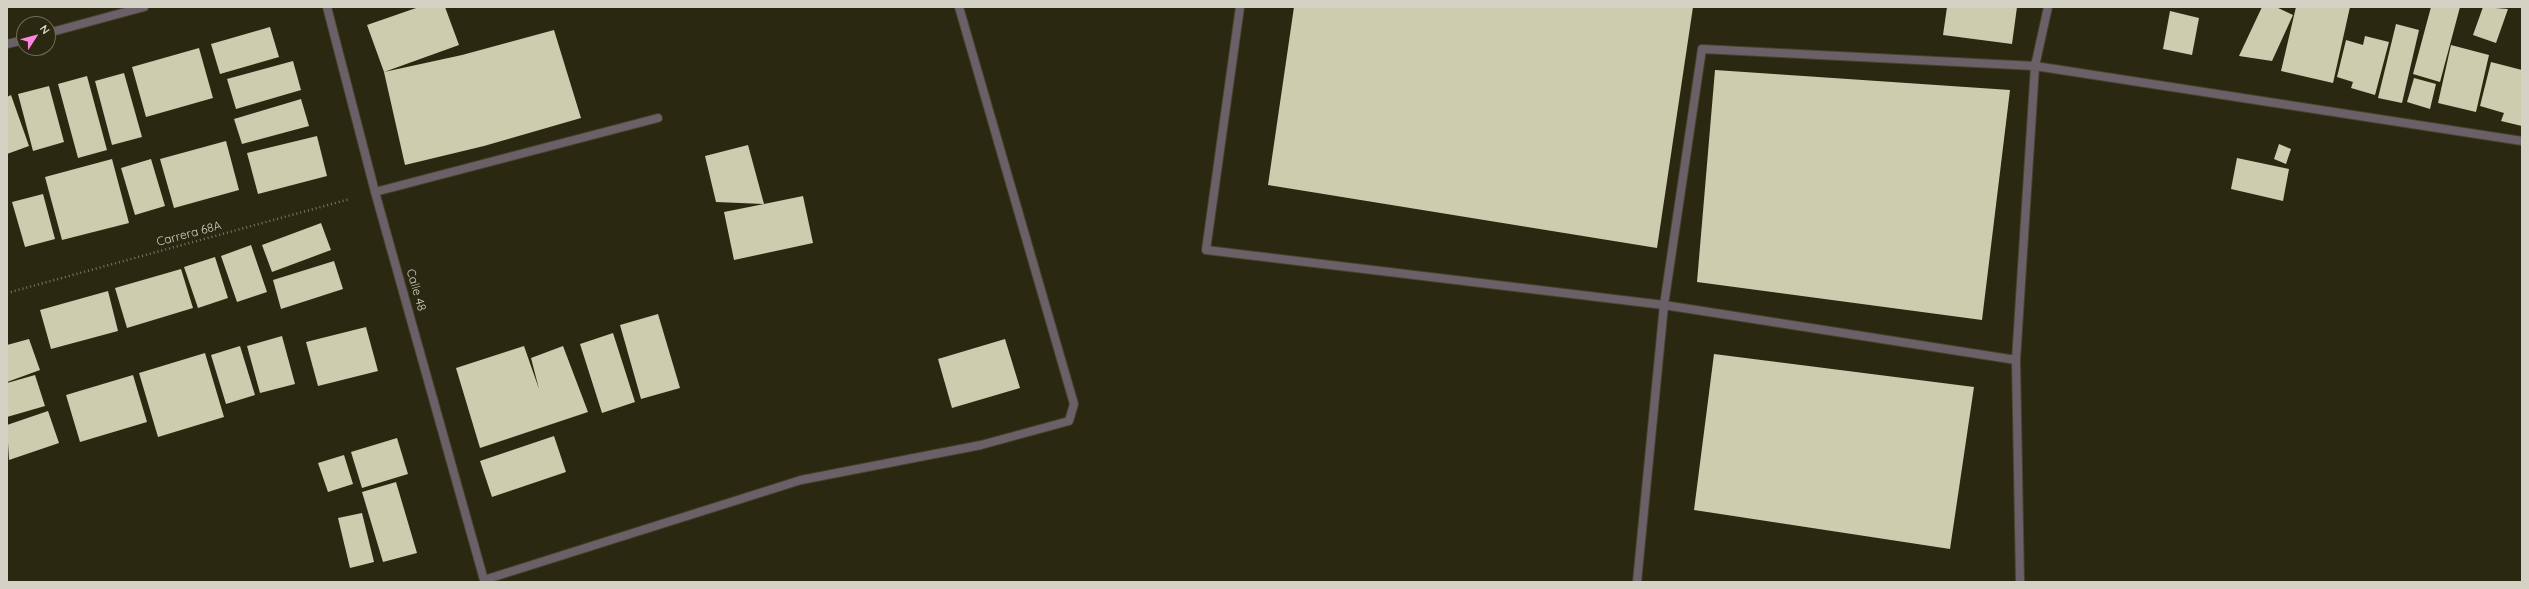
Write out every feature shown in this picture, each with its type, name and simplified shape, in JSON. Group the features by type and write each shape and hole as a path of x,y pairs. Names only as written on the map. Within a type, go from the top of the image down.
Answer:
{"street":[{"path":"56,31 144,7"},
{"name":"Calle 48","path":"327,7 375,192 484,580 801,480 981,445 1069,421 1074,404 959,7"},
{"path":"1240,7 1206,250 1664,305 2016,360"},
{"path":"2020,582 2016,360 2035,66 2048,7"},
{"path":"1636,582 1664,305 1702,49 2035,66 2522,141"},
{"path":"375,192 658,118"}],"path":[{"name":"Carrera 68A","path":"7,293 375,192"}],"building":[{"path":"419,7 445,7 459,45 384,72 367,25"},
{"path":"1294,7 1693,7 1657,248 1268,185"},
{"path":"1947,7 2017,7 2012,44 1943,35"},
{"path":"2262,7 2276,7 2293,15 2272,61 2239,56"},
{"path":"2296,7 2350,7 2333,83 2281,71"},
{"path":"2431,7 2460,7 2440,82 2413,74"},
{"path":"2483,7 2508,9 2496,43 2473,35"},
{"path":"2170,11 2199,18 2192,55 2163,49"},
{"path":"2396,24 2419,30 2402,103 2378,98"},
{"path":"270,27 279,57 220,74 211,44"},
{"path":"554,30 581,118 484,146 405,165 384,72 462,55"},
{"path":"2365,36 2389,42 2375,95 2351,88 2353,82 2337,77 2346,40 2363,45"},
{"path":"2451,45 2489,55 2476,112 2438,103"},
{"path":"199,48 213,98 146,117 132,67"},
{"path":"293,61 301,90 236,109 227,79"},
{"path":"2491,62 2522,70 2522,126 2501,121 2504,113 2480,106"},
{"path":"1715,70 2010,90 1982,320 1697,282"},
{"path":"124,73 142,137 112,145 95,81"},
{"path":"87,76 107,150 78,158 58,84"},
{"path":"2414,78 2436,84 2430,109 2407,102"},
{"path":"49,86 64,142 33,151 18,94"},
{"path":"11,95 29,146 7,154 7,97"},
{"path":"301,99 309,126 242,144 234,119"},
{"path":"317,136 327,176 258,194 247,153"},
{"path":"226,141 239,190 174,208 160,159"},
{"path":"2279,144 2291,149 2286,164 2274,159"},
{"path":"748,145 764,204 716,202 705,156"},
{"path":"2237,158 2289,169 2283,201 2231,189"},
{"path":"112,159 129,223 62,240 45,177"},
{"path":"151,159 165,206 135,215 121,168"},
{"path":"43,194 55,239 25,247 12,202"},
{"path":"803,196 813,243 734,260 724,212"},
{"path":"321,223 331,250 272,272 262,245"},
{"path":"251,245 267,292 237,302 221,256"},
{"path":"215,257 228,298 198,308 184,267"},
{"path":"334,261 343,289 281,309 273,280"},
{"path":"181,269 193,308 127,328 115,288"},
{"path":"108,291 118,331 51,349 40,310"},
{"path":"658,314 680,388 641,399 620,325"},
{"path":"366,327 378,371 318,386 306,342"},
{"path":"613,333 635,402 602,413 580,344"},
{"path":"282,336 295,384 260,393 247,346"},
{"path":"29,339 40,370 7,382 7,345"},
{"path":"1005,339 1020,388 952,408 938,359"},
{"path":"240,346 255,395 226,404 211,355"},
{"path":"524,346 539,389 531,358 563,346 588,412 480,448 456,368"},
{"path":"205,353 224,417 158,437 139,373"},
{"path":"1714,354 1974,387 1950,549 1694,510"},
{"path":"35,375 45,406 7,417 7,383"},
{"path":"133,375 147,422 80,442 66,395"},
{"path":"48,411 59,443 9,460 7,425"},
{"path":"554,436 566,472 492,497 480,461"},
{"path":"397,438 408,474 362,488 351,452"},
{"path":"344,455 353,484 328,492 318,463"},
{"path":"396,482 417,553 383,562 362,492"},
{"path":"362,513 374,562 350,568 338,518"}]}
